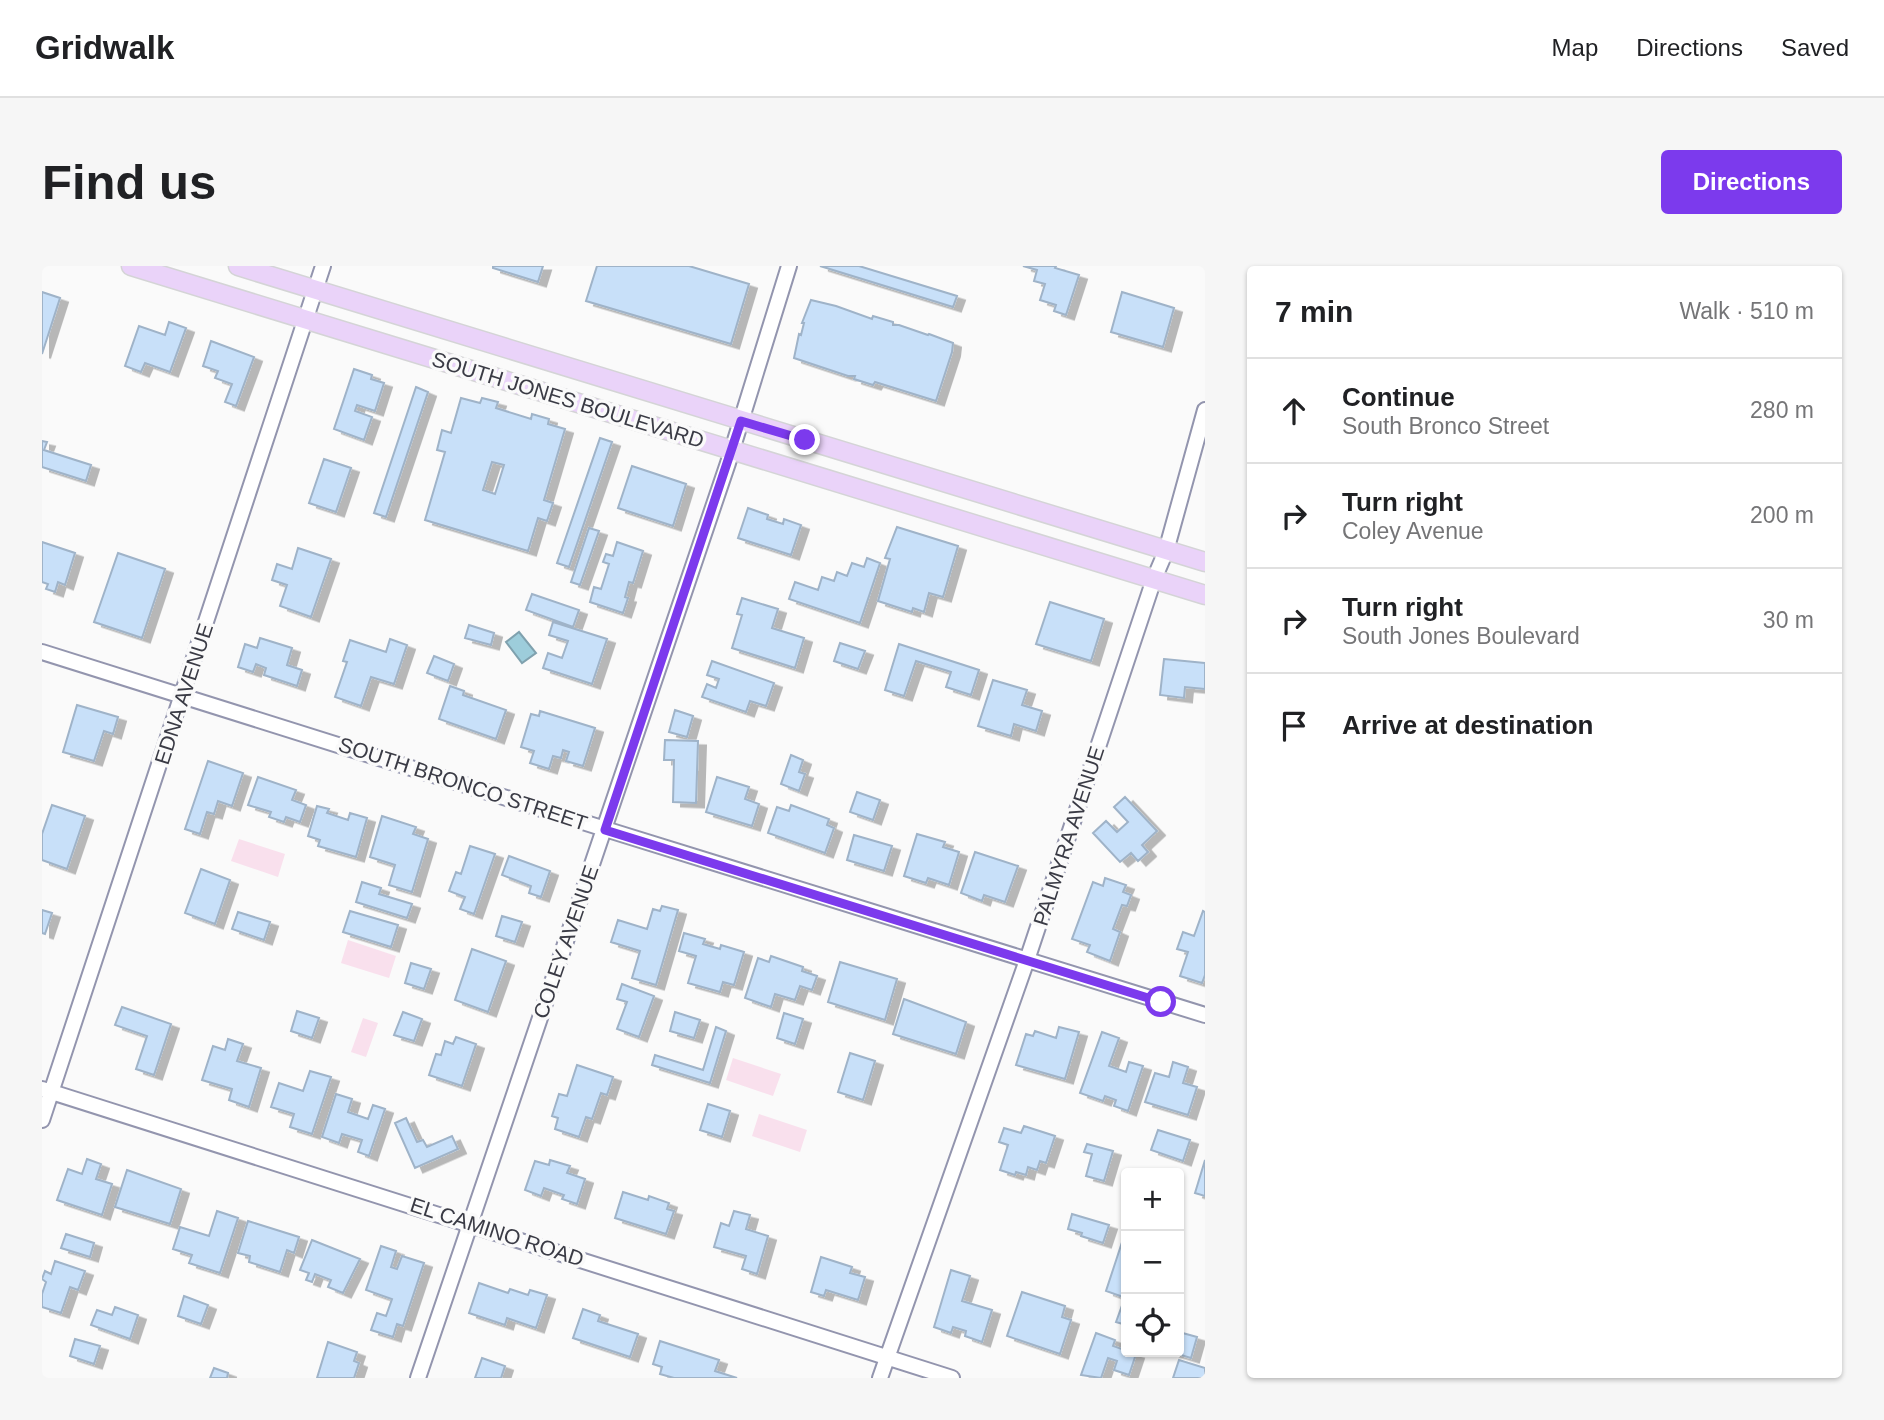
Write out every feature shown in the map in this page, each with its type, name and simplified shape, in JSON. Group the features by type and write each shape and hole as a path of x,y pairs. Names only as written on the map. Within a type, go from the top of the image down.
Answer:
{"main road":[{"name":"SOUTH JONES BOULEVARD","path":"131,266 1205,595"},
{"name":"SOUTH JONES BOULEVARD","path":"237,266 1205,562"}],"street":[{"name":"EDNA AVENUE","path":"42,1120 47,1090 184,696 323,266"},
{"name":"COLEY AVENUE","path":"418,1378 732,450 789,266"},
{"name":"PALMYRA AVENUE","path":"880,1378 1027,960 1154,579 1167,551 1205,410"},
{"name":"SOUTH BRONCO STREET","path":"42,652 605,830 1205,1015"},
{"name":"EL CAMINO ROAD","path":"47,1090 952,1378"}],"shaded area":[{"path":"239,839 285,854 278,877 231,861"},
{"path":"348,940 396,956 389,978 341,963"},
{"path":"363,1018 378,1023 366,1057 351,1052"},
{"path":"733,1058 781,1074 773,1096 726,1080"},
{"path":"759,1114 807,1130 800,1152 752,1136"}],"water":[{"path":"519,632 536,653 522,663 506,642"}],"building":[{"path":"493,266 543,266 538,282"},
{"path":"597,266 689,266 749,284 731,344 586,301"},
{"path":"820,266 859,266 957,296 953,307"},
{"path":"1023,266 1056,266 1055,268 1079,275 1066,315 1054,311 1056,305 1040,300 1045,284 1034,281 1037,270"},
{"path":"42,292 60,298 42,354"},
{"path":"1122,292 1174,308 1163,347 1111,332"},
{"path":"811,300 872,319 873,316 893,322 893,325 953,343 936,401 875,382 873,385 854,379 855,376 794,358 802,323"},
{"path":"169,322 186,328 170,372 145,363 141,372 125,366 139,326 165,335"},
{"path":"211,341 254,357 236,406 225,402 232,384 215,378 218,371 203,366"},
{"path":"354,369 372,375 371,379 384,383 375,411 357,405 355,411 372,417 364,440 334,429"},
{"path":"416,387 428,392 386,517 374,513"},
{"path":"461,398 480,403 482,398 498,402 496,408 531,419 532,414 549,419 548,424 565,429 544,500 553,503 547,521 538,518 528,551 425,520 445,452 437,450 442,430 451,433","holes":["492,462 504,465 495,494 483,490"]},
{"path":"600,438 612,442 569,567 557,563"},
{"path":"42,441 47,442 44,450 91,465 86,481 42,467"},
{"path":"324,459 351,468 336,512 309,503"},
{"path":"632,466 686,484 673,526 618,508"},
{"path":"748,508 768,515 767,519 783,524 784,519 801,525 791,555 738,538"},
{"path":"897,527 958,546 943,597 929,593 924,612 913,608 912,612 878,601 890,559 885,558"},
{"path":"589,528 599,531 580,585 571,582"},
{"path":"42,542 75,553 65,585 58,582 55,592 46,589 48,584 42,582"},
{"path":"617,542 643,551 633,583 629,582 623,613 590,602 594,587 601,589 609,564 603,562 606,554 613,556"},
{"path":"298,548 331,559 311,617 280,606 287,585 272,580 277,564 292,569"},
{"path":"118,553 165,569 142,638 94,622"},
{"path":"867,558 880,563 860,623 789,599 795,582 818,590 822,577 834,581 837,572 847,576 852,563 864,567"},
{"path":"532,594 579,610 573,627 526,610"},
{"path":"742,598 778,609 772,628 804,638 795,668 732,648 742,615 737,614"},
{"path":"1050,602 1104,619 1091,661 1036,644"},
{"path":"553,622 607,639 592,684 543,668 548,653 562,658 568,641 549,635"},
{"path":"469,625 494,633 491,645 465,638"},
{"path":"260,638 292,648 287,665 302,670 297,686 264,675 266,668 256,664 253,672 238,667 245,644 257,648"},
{"path":"390,639 407,645 394,684 371,677 361,706 335,697 347,662 343,661 350,640 386,652"},
{"path":"840,643 865,651 858,669 834,661"},
{"path":"899,644 979,670 971,695 946,687 951,672 916,661 904,696 885,690"},
{"path":"434,656 454,664 448,681 427,673"},
{"path":"1164,659 1205,663 1205,689 1185,687 1184,698 1160,695"},
{"path":"712,661 774,683 766,706 750,701 746,712 702,697 707,684 716,688 719,679 707,675"},
{"path":"993,680 1027,690 1022,705 1042,711 1036,731 1014,724 1011,736 978,726"},
{"path":"450,686 464,691 463,695 506,710 496,739 439,719"},
{"path":"77,705 118,717 113,734 104,731 94,761 63,752"},
{"path":"675,710 693,716 687,737 669,732"},
{"path":"540,711 595,728 583,766 566,761 569,752 563,750 561,758 553,756 549,769 530,763 534,751 521,747 531,714 539,716"},
{"path":"665,740 698,741 696,803 673,802 674,760 664,760"},
{"path":"791,755 803,760 799,772 805,774 799,791 781,784"},
{"path":"208,761 243,773 232,806 218,801 214,814 207,812 200,834 185,829"},
{"path":"258,777 296,790 292,800 306,805 300,822 286,817 284,822 269,817 271,812 248,805"},
{"path":"717,777 749,787 745,799 759,804 752,826 706,812"},
{"path":"857,792 880,800 873,820 850,812"},
{"path":"1125,797 1157,831 1142,845 1148,852 1138,861 1131,853 1120,862 1093,833 1106,821 1117,832 1128,822 1114,807"},
{"path":"52,805 85,816 67,869 42,860 42,834"},
{"path":"791,805 829,819 827,825 834,828 825,853 768,833 777,807 789,811"},
{"path":"317,806 329,809 327,813 348,820 350,813 367,818 356,857 318,846 320,840 308,836"},
{"path":"382,816 416,827 413,834 428,839 412,892 389,885 395,865 370,857"},
{"path":"917,834 945,842 943,847 959,852 949,885 928,878 926,883 904,876"},
{"path":"854,835 892,846 884,871 847,860"},
{"path":"470,846 495,854 474,914 460,909 465,897 449,891 456,872 461,874"},
{"path":"975,852 1018,866 1005,902 984,895 982,901 961,893"},
{"path":"509,856 550,871 541,897 529,893 531,886 502,875"},
{"path":"201,869 230,880 215,924 185,913"},
{"path":"1105,878 1126,885 1123,892 1131,895 1127,906 1122,905 1113,929 1120,932 1110,961 1087,952 1090,945 1072,939 1093,882 1103,886"},
{"path":"362,882 381,888 379,894 412,904 407,918 356,902"},
{"path":"662,906 678,910 656,985 632,978 640,951 611,942 618,920 647,929 653,909 660,911"},
{"path":"42,910 52,913 45,934 42,933"},
{"path":"350,911 398,925 391,947 343,932"},
{"path":"1203,911 1205,975 1202,983 1180,976 1188,952 1177,949 1183,932 1194,936"},
{"path":"238,912 270,922 264,940 232,929"},
{"path":"502,916 522,922 515,942 496,936"},
{"path":"684,933 705,939 703,944 720,949 721,945 744,952 734,985 723,982 720,992 688,983 696,956 679,951"},
{"path":"472,949 506,961 488,1012 455,1000"},
{"path":"771,956 803,967 802,971 817,976 812,990 800,986 795,1000 775,994 771,1007 745,998 758,958 769,962"},
{"path":"840,962 897,979 885,1020 828,1002"},
{"path":"411,963 431,969 424,989 405,983"},
{"path":"622,984 654,996 639,1037 617,1029 627,1002 617,999"},
{"path":"904,999 966,1022 956,1054 893,1034"},
{"path":"122,1007 171,1024 154,1075 136,1069 147,1036 115,1025"},
{"path":"297,1011 319,1018 312,1038 291,1031"},
{"path":"403,1012 422,1019 414,1041 394,1035"},
{"path":"675,1012 700,1020 694,1038 670,1031"},
{"path":"784,1013 803,1019 795,1044 777,1038"},
{"path":"716,1027 726,1031 710,1083 652,1065 655,1055 703,1070"},
{"path":"1059,1027 1079,1032 1065,1079 1016,1065 1026,1034 1033,1036 1035,1031 1056,1038"},
{"path":"1102,1032 1119,1038 1109,1066 1126,1072 1129,1062 1143,1066 1128,1111 1114,1106 1116,1100 1105,1096 1103,1101 1080,1093"},
{"path":"456,1037 476,1044 462,1086 429,1075 436,1054 441,1055 445,1041 453,1044"},
{"path":"228,1039 243,1044 237,1061 261,1068 249,1107 229,1100 232,1089 202,1080 213,1046 225,1050"},
{"path":"850,1053 875,1061 863,1100 838,1092"},
{"path":"1173,1062 1188,1067 1183,1083 1197,1087 1188,1115 1145,1102 1155,1073 1169,1077"},
{"path":"577,1065 613,1077 607,1095 601,1093 592,1119 586,1117 579,1137 555,1129 558,1118 552,1116 559,1094 567,1096"},
{"path":"310,1071 331,1077 312,1134 290,1127 294,1114 271,1107 279,1083 303,1091"},
{"path":"336,1094 352,1099 348,1112 368,1119 373,1105 385,1109 369,1156 358,1152 362,1140 342,1134 339,1143 322,1137"},
{"path":"708,1104 730,1111 722,1137 700,1130"},
{"path":"406,1118 417,1142 423,1140 427,1147 452,1136 458,1149 415,1168 395,1123"},
{"path":"1024,1126 1055,1136 1046,1163 1040,1161 1037,1170 1028,1167 1026,1175 1000,1170 1008,1145 999,1142 1004,1128 1021,1133"},
{"path":"1158,1130 1190,1140 1183,1161 1151,1150"},
{"path":"1087,1144 1113,1151 1104,1181 1086,1176 1092,1154 1084,1152"},
{"path":"87,1159 101,1164 96,1179 112,1184 102,1215 57,1200 68,1169 82,1174"},
{"path":"550,1160 570,1166 567,1173 585,1179 577,1204 562,1199 564,1195 544,1188 541,1196 525,1190 535,1161 549,1165"},
{"path":"1205,1160 1205,1196 1195,1193"},
{"path":"127,1170 181,1189 170,1224 115,1207"},
{"path":"623,1192 648,1200 649,1196 669,1203 667,1209 674,1211 666,1234 615,1218"},
{"path":"217,1211 238,1218 220,1273 189,1263 192,1255 173,1249 180,1227 209,1236"},
{"path":"734,1211 750,1215 746,1229 768,1236 757,1274 742,1269 746,1256 714,1247 721,1223 729,1226"},
{"path":"1072,1214 1109,1225 1103,1243 1068,1229"},
{"path":"248,1221 299,1237 294,1253 287,1250 280,1272 249,1262 250,1256 238,1253"},
{"path":"66,1234 94,1243 90,1257 61,1248"},
{"path":"312,1240 360,1259 343,1293 328,1287 331,1280 315,1274 312,1282 306,1280 309,1273 300,1270"},
{"path":"1121,1245 1121,1296 1106,1291"},
{"path":"381,1246 396,1251 391,1267 397,1269 402,1256 424,1263 403,1326 397,1324 393,1337 371,1330 377,1313 386,1316 392,1299 366,1290"},
{"path":"821,1257 852,1267 850,1273 865,1277 858,1300 826,1290 824,1296 811,1292"},
{"path":"55,1261 85,1271 78,1290 70,1287 61,1313 42,1307 46,1282 42,1279 45,1271 51,1274"},
{"path":"951,1270 970,1276 962,1301 992,1310 982,1342 965,1336 966,1331 953,1327 951,1333 934,1327"},
{"path":"479,1283 508,1293 510,1289 528,1295 530,1290 547,1295 536,1328 507,1318 505,1325 469,1313"},
{"path":"1022,1292 1065,1306 1062,1317 1071,1320 1060,1354 1007,1336"},
{"path":"184,1296 208,1305 201,1324 178,1316"},
{"path":"115,1307 138,1315 130,1339 91,1325 97,1310 112,1315"},
{"path":"1121,1308 1121,1324 1116,1322"},
{"path":"583,1309 600,1315 598,1321 638,1334 630,1357 573,1338"},
{"path":"1096,1333 1115,1340 1113,1346 1121,1349 1121,1357 1135,1357 1129,1375 1114,1370 1117,1361 1108,1358 1101,1378 1081,1375"},
{"path":"1184,1333 1197,1337 1191,1358 1184,1356"},
{"path":"75,1339 100,1346 94,1364 70,1356"},
{"path":"660,1341 719,1360 715,1371 737,1378 674,1378 660,1374 662,1367 653,1364"},
{"path":"328,1342 357,1352 354,1361 359,1363 354,1378 317,1378"},
{"path":"482,1358 505,1366 501,1378 475,1378"},
{"path":"1179,1360 1205,1368 1205,1378 1173,1378"},
{"path":"214,1368 228,1373 227,1378 210,1378"}],"route":[{"path":"805,440 741,421 605,830 1161,1002"}]}
